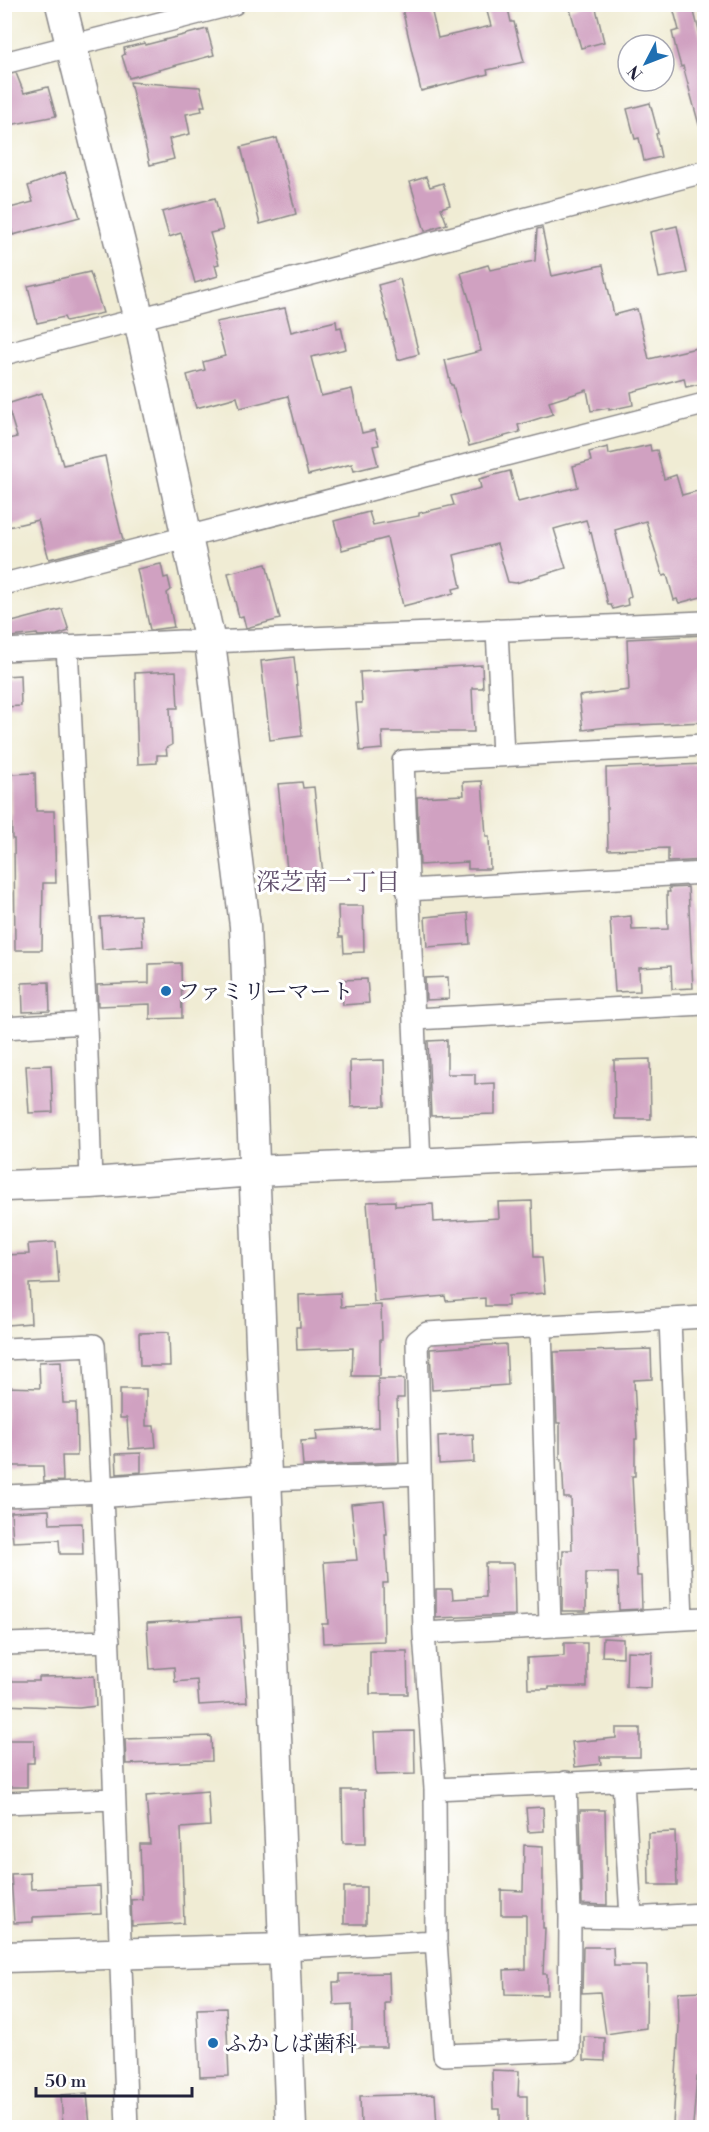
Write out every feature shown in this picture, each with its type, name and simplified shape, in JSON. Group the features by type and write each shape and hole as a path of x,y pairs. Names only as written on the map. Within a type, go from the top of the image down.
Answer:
{"street":[{"path":"61,4 139,321 210,642 245,926 291,2127"},
{"path":"4,63 234,4"},
{"path":"4,354 139,321 705,172"},
{"path":"4,584 705,404"},
{"path":"4,650 182,641 210,642 705,622"},
{"path":"497,630 504,755"},
{"path":"67,646 92,1183"},
{"path":"420,1164 403,761 705,745"},
{"path":"407,890 705,873"},
{"path":"414,1019 705,1004"},
{"path":"4,1028 86,1023"},
{"path":"4,1186 705,1151"},
{"path":"566,1782 570,1917 569,2050 444,2055 436,1941 435,1789 424,1633 417,1341 427,1334 705,1317"},
{"path":"670,1319 682,1619"},
{"path":"541,1328 550,1625"},
{"path":"4,1349 94,1345 103,1492 127,2127"},
{"path":"4,1496 103,1492 267,1480 420,1474"},
{"path":"424,1633 705,1618"},
{"path":"4,1644 109,1641"},
{"path":"435,1789 705,1776"},
{"path":"623,1781 631,1918"},
{"path":"4,1803 113,1799"},
{"path":"570,1917 631,1918 705,1914"},
{"path":"4,1957 284,1949 436,1941"}],"building":[{"path":"401,4 430,4 438,38 491,26 485,4 507,4 524,62 487,70 488,74 421,91"},
{"path":"595,4 604,42 581,48 570,9"},
{"path":"672,4 692,4 705,54 705,124 699,125 676,49 676,33 672,32 679,30"},
{"path":"207,29 214,55 129,78 122,56 125,54 124,48"},
{"path":"16,73 24,93 48,87 56,116 10,125 4,102 4,75"},
{"path":"130,82 200,87 205,106 201,106 202,111 186,114 190,134 169,139 174,159 150,165"},
{"path":"650,103 658,133 656,134 661,157 644,161 639,138 635,139 627,109"},
{"path":"277,138 296,214 260,224 241,147"},
{"path":"65,172 80,217 13,235 6,209 33,202 28,186"},
{"path":"426,177 430,187 443,183 450,205 441,208 447,224 425,231 410,182"},
{"path":"215,198 223,230 210,233 219,264 215,265 218,276 195,283 181,233 169,237 162,212"},
{"path":"677,226 687,273 659,278 650,232"},
{"path":"542,228 552,276 603,265 614,315 637,309 649,359 705,346 705,383 686,387 684,378 631,392 633,405 609,410 609,408 591,411 587,390 549,402 553,414 518,425 520,432 469,446 445,360 481,351 472,308 461,273 488,265 490,270 535,261 537,229"},
{"path":"90,272 103,313 66,321 64,317 37,323 28,286"},
{"path":"400,279 419,354 398,360 378,285"},
{"path":"285,308 291,332 336,321 337,328 341,327 346,349 311,357 321,396 352,389 362,433 375,430 379,445 373,446 378,465 354,471 352,464 308,475 288,396 240,408 237,397 196,408 187,375 205,370 203,362 225,356 216,322"},
{"path":"42,393 63,465 105,456 123,540 49,559 38,520 4,528 4,440 17,437 7,404"},
{"path":"650,445 651,451 657,450 664,479 676,475 682,495 705,489 705,596 679,603 677,599 674,600 667,575 663,576 646,521 615,530 631,596 627,599 628,605 613,609 611,605 608,605 591,532 586,520 554,529 566,568 516,583 508,582 497,544 454,555 461,587 453,589 454,593 403,606 387,538 342,550 334,521 369,512 373,525 419,516 419,513 454,505 451,496 481,488 479,479 510,471 518,502 578,487 573,466 591,461 589,452 608,447 609,454"},
{"path":"161,564 164,578 168,577 171,590 167,593 174,627 150,630 137,569"},
{"path":"266,564 280,619 246,628 243,616 239,617 228,573"},
{"path":"62,609 69,631 57,635 38,636 37,634 11,637 8,623"},
{"path":"705,635 705,722 615,726 583,730 579,696 629,690 627,639"},
{"path":"294,657 302,736 270,740 261,661"},
{"path":"482,665 483,688 472,688 474,732 382,732 383,749 360,751 356,703 362,703 360,672"},
{"path":"176,671 178,708 170,708 172,745 166,748 167,755 157,755 157,763 138,764 135,673"},
{"path":"20,675 21,706 4,707 4,676"},
{"path":"705,764 705,860 668,862 668,848 608,850 606,768"},
{"path":"35,773 36,811 54,811 56,883 43,883 42,950 15,950 14,839 12,839 10,774"},
{"path":"482,781 486,836 489,836 490,869 468,869 468,862 420,865 417,797 464,795 463,782"},
{"path":"302,782 303,788 314,787 323,875 288,879 278,784"},
{"path":"688,887 693,988 672,989 671,966 639,968 640,991 615,992 610,918 631,916 632,930 668,929 667,892 670,892 669,888"},
{"path":"338,906 363,906 364,952 344,953 343,937 339,937"},
{"path":"468,913 470,944 427,947 425,917"},
{"path":"141,915 143,946 102,949 100,917"},
{"name":"ファミリーマート","path":"181,963 182,1018 150,1019 150,1004 98,1006 97,985 149,983 149,964"},
{"path":"448,977 449,999 426,1000 425,978"},
{"path":"367,979 369,1003 343,1005 341,980"},
{"path":"49,982 50,1011 23,1012 22,983"},
{"path":"447,1040 447,1074 475,1074 475,1084 495,1083 495,1114 431,1116 428,1041"},
{"path":"650,1059 651,1119 615,1119 614,1060"},
{"path":"384,1060 385,1106 351,1107 350,1061"},
{"path":"51,1065 53,1112 29,1113 26,1066"},
{"path":"395,1201 395,1206 433,1204 434,1222 499,1218 498,1202 532,1201 534,1257 542,1257 545,1293 508,1296 508,1306 485,1306 485,1298 446,1301 445,1296 374,1302 367,1202"},
{"path":"56,1242 59,1283 29,1284 31,1323 7,1325 6,1313 4,1313 4,1255 29,1254 28,1244"},
{"path":"340,1293 341,1307 381,1305 380,1376 352,1376 353,1348 297,1350 296,1327 300,1327 299,1295"},
{"path":"169,1332 170,1366 140,1366 139,1333"},
{"path":"506,1344 508,1385 432,1390 430,1349"},
{"path":"651,1349 652,1379 634,1380 637,1439 635,1439 635,1476 632,1476 637,1576 641,1576 642,1609 619,1610 618,1573 586,1573 586,1611 562,1611 563,1550 572,1550 571,1498 564,1498 562,1459 560,1459 560,1423 557,1423 554,1352"},
{"path":"61,1361 63,1403 76,1403 77,1456 62,1456 63,1481 44,1482 43,1466 8,1466 4,1387 40,1388 39,1362"},
{"path":"378,1379 404,1379 404,1398 397,1398 399,1462 303,1466 301,1441 317,1440 316,1431 379,1427"},
{"path":"120,1389 146,1389 146,1426 154,1426 156,1447 129,1449 127,1418 120,1418"},
{"path":"473,1434 474,1462 439,1464 438,1436"},
{"path":"141,1453 141,1472 117,1474 116,1454"},
{"path":"384,1501 388,1583 383,1583 384,1641 323,1643 322,1624 328,1624 324,1562 357,1560 351,1504"},
{"path":"49,1510 50,1524 82,1523 83,1554 60,1554 59,1540 13,1542 11,1512"},
{"path":"485,1563 514,1563 515,1615 436,1618 436,1589 452,1589 453,1599 486,1597"},
{"path":"241,1617 247,1702 199,1705 197,1680 175,1682 174,1667 150,1669 147,1623"},
{"path":"603,1638 623,1639 623,1657 602,1656"},
{"path":"564,1643 587,1643 587,1687 528,1689 527,1658 564,1656"},
{"path":"370,1651 407,1651 408,1694 370,1694"},
{"path":"627,1651 652,1652 651,1688 626,1687"},
{"path":"94,1676 96,1706 79,1708 4,1705 4,1681 39,1681 39,1677"},
{"path":"616,1728 640,1728 640,1757 600,1757 601,1764 575,1767 572,1742 616,1738"},
{"path":"414,1731 415,1774 376,1775 374,1732"},
{"path":"211,1736 212,1761 126,1764 125,1739"},
{"path":"4,1740 34,1740 34,1763 27,1763 27,1787 4,1787"},
{"path":"342,1790 365,1790 366,1843 343,1843"},
{"path":"208,1791 210,1826 181,1828 184,1923 132,1926 131,1900 142,1899 140,1844 150,1844 146,1796"},
{"path":"543,1807 544,1831 528,1832 526,1808"},
{"path":"580,1810 605,1810 607,1905 582,1904"},
{"path":"675,1832 677,1885 649,1885 648,1833"},
{"path":"524,1845 543,1846 543,1928 545,1928 543,1974 547,1974 547,1995 505,1994 504,1970 526,1969 526,1915 501,1915 501,1890 523,1891"},
{"path":"30,1873 31,1889 100,1886 101,1914 33,1917 33,1922 14,1923 11,1874"},
{"path":"344,1887 366,1887 366,1924 344,1924"},
{"path":"583,1947 613,1947 614,1966 647,1966 646,2028 606,2034 600,1992 582,1993"},
{"path":"389,1973 390,2003 385,2003 386,2047 352,2047 352,2004 334,2005 333,1982 340,1982 340,1974"},
{"path":"705,1991 705,2019 701,2019 705,2077 697,2077 693,2125 673,2124 679,2027 678,1992"},
{"name":"ふかしば歯科","path":"226,2008 229,2076 200,2077 197,2009"},
{"path":"584,2037 605,2038 605,2061 584,2060"},
{"path":"492,2070 519,2071 518,2096 527,2096 527,2127 500,2127 500,2109 493,2109"},
{"path":"87,2093 90,2126 63,2127 61,2095"},
{"path":"435,2094 437,2127 361,2127 360,2096"}],"place":[{"name":"ファミリーマート","path":"166,991"},
{"name":"ふかしば歯科","path":"213,2043"}],"district":[{"name":"深芝南一丁目","path":"328,882"}]}
